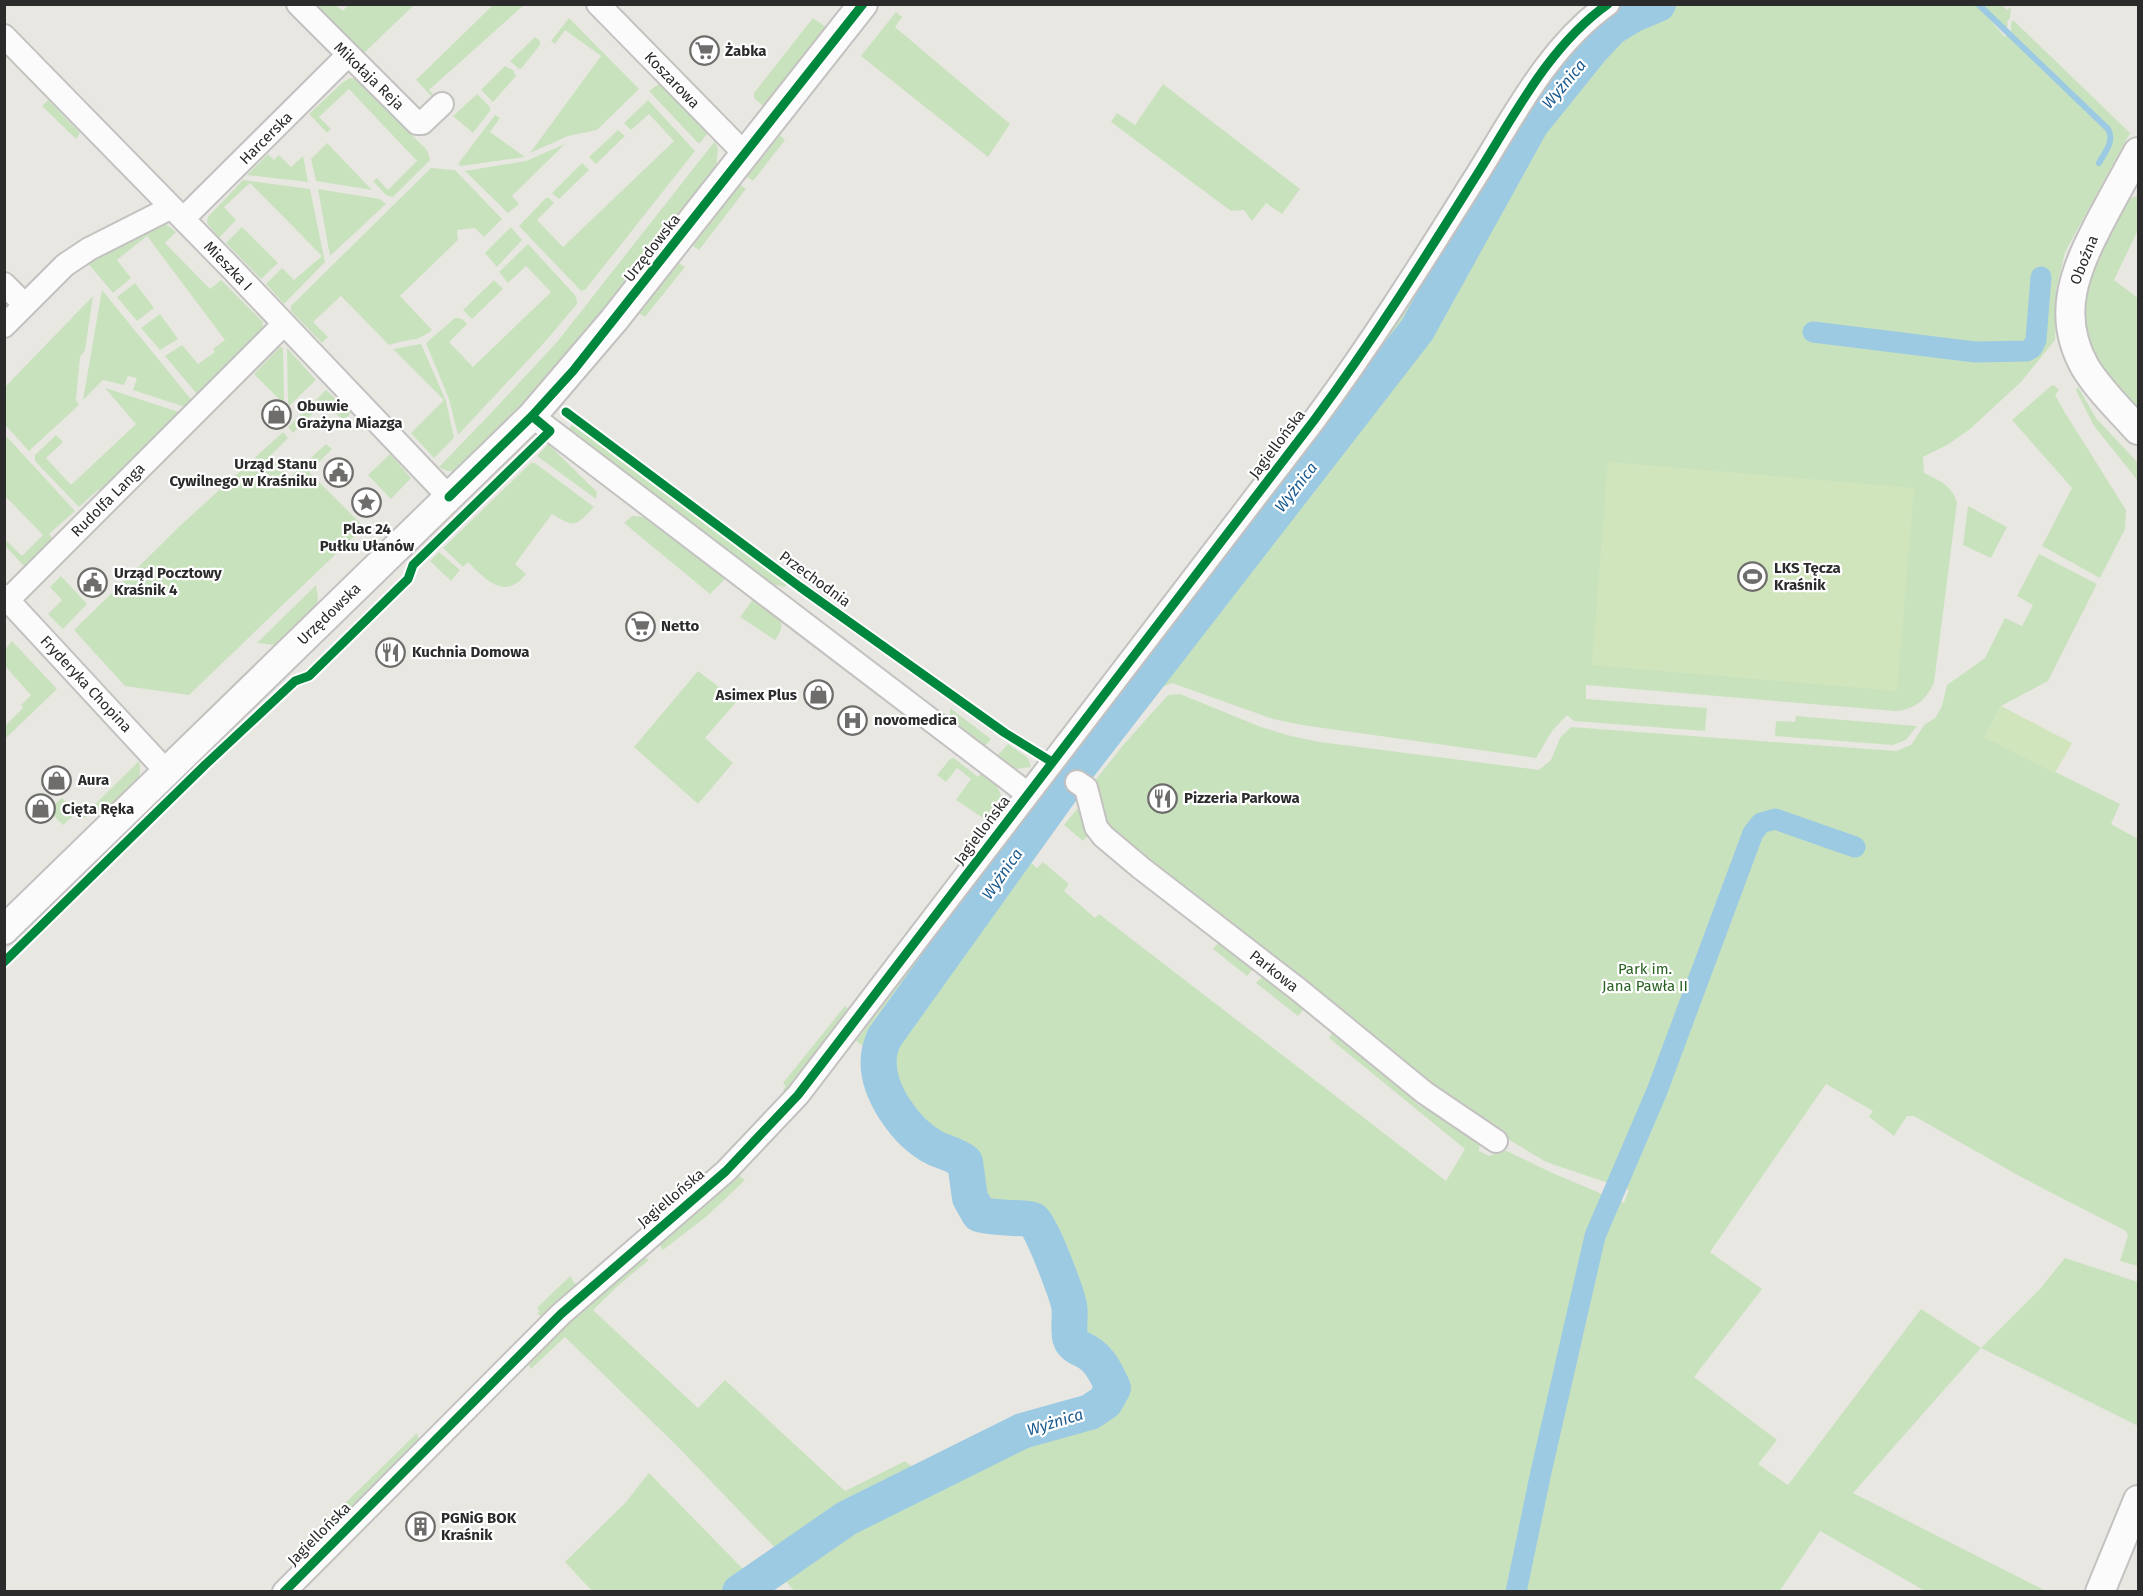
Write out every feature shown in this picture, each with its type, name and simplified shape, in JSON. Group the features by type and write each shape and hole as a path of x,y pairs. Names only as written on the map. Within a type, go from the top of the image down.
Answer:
{"street":[{"name":"Mikołaja Reja","path":"298,4 417,123 422,123 442,104"},
{"name":"Koszarowa","path":"598,4 746,155"},
{"name":"Urzędowska","path":"4,930 532,416 615,320 863,4"},
{"name":"Jagiellońska","path":"284,1592 561,1314 726,1171 798,1095 1028,794 1065,772 1350,372 1561,48 1579,27 1608,4"},
{"name":"Mieszka I","path":"4,36 449,497"},
{"name":"Harcerska","path":"4,326 65,265 88,249 177,213 348,55"},
{"name":"Oboźna","path":"2139,152 2131,183 2082,257 2072,292 2070,321 2077,348 2085,366 2096,382 2139,429"},
{"path":"4,284 25,305"},
{"name":"Rudolfa Langa","path":"6,598 284,324"},
{"path":"532,416 1028,794"},
{"name":"Fryderyka Chopina","path":"6,598 166,772"},
{"name":"Parkowa","path":"1065,772 1086,788 1096,827 1103,836 1299,990 1425,1094 1496,1141"},
{"path":"2100,1592 2139,1500"}],"green space":[{"path":"1658,4 1977,5 2005,37 2011,31 2013,20 2130,133 2065,252 2056,290 2055,340 2021,382 1970,429 1949,444 1923,457 1924,473 1949,488 1957,503 1934,683 1927,694 1914,706 1895,711 1586,685 1586,699 1707,708 1705,731 1574,721 1567,715 1552,731 1536,758 1302,725 1273,719 1172,683 1161,688 1088,780 1081,780 1067,767 1067,763 1291,471 1297,468 1305,474 1224,580 1417,330 1531,124 1611,28 1632,15"},
{"path":"314,5 335,5 343,11 348,5 414,5 362,55"},
{"path":"493,5 524,5 429,90 440,102 438,103 416,80"},
{"path":"1627,5 1653,5 1634,12 1610,27 1529,123 1415,329 1308,469 1301,463 1300,458 1348,394 1395,325 1520,132 1549,80 1568,55 1601,21"},
{"path":"1980,5 2002,5 2007,10 2011,7 2008,26 2005,29"},
{"path":"896,12 902,17 895,27 1010,124 988,157 861,56"},
{"path":"569,18 639,89 597,130 568,136 530,153 601,56 565,30 555,44 551,41"},
{"path":"813,18 827,28 764,107 754,98 754,93"},
{"path":"535,37 540,41 540,45 519,69 510,61"},
{"path":"505,66 513,70 516,76 493,102 481,90"},
{"path":"350,78 355,79 427,150 430,160 393,197 386,195 373,181 377,178 388,190 417,161 349,89 319,117 331,129 327,133 309,114"},
{"path":"659,84 665,87 709,132 699,144 649,91"},
{"path":"1163,84 1300,189 1282,214 1266,203 1252,221 1244,210 1231,211 1111,122 1117,113 1135,125"},
{"path":"477,94 490,107 490,111 473,133 453,116"},
{"path":"48,100 80,133 76,139 42,106"},
{"path":"648,100 695,151 585,290 581,291 519,226 546,198 549,198 554,203 537,220 563,247 674,141 649,114 631,130 624,123"},
{"path":"495,115 500,118 490,132 525,157 461,166 458,164"},
{"path":"618,130 625,136 596,164 589,157"},
{"path":"780,135 785,140 753,181 747,177"},
{"path":"715,141 718,149 716,169 581,341 536,392 455,471 447,471 439,467 557,342"},
{"path":"327,143 372,190 316,181 311,159"},
{"path":"565,144 512,196 519,204 508,213 465,171 526,161"},
{"path":"268,154 274,160 279,155 291,167 303,156 308,182 247,175"},
{"path":"582,163 589,170 559,199 552,193"},
{"path":"431,168 455,170 502,219 484,237 475,228 457,230 458,240 400,296 432,330 427,334 389,345 341,296 313,322 328,337 322,343 291,311 291,306"},
{"path":"243,180 310,189 325,262 284,304 266,284 282,268 294,280 322,256 250,183 224,207 236,220 219,238 207,223 208,217"},
{"path":"740,185 746,189 699,250 693,246"},
{"path":"318,189 380,199 386,204 330,256"},
{"path":"2138,196 2138,230 2114,280 2138,298 2138,414 2114,388 2092,351 2083,321 2086,282 2127,199"},
{"path":"162,224 176,232 165,243 210,289 221,280 263,322 263,332 197,394 165,356 182,345 198,364 215,352 213,349 225,340 147,236 117,260 131,278 113,293 86,261"},
{"path":"242,227 278,263 261,279 226,243"},
{"path":"511,227 522,240 497,267 485,253"},
{"path":"528,244 574,294 577,304 458,435 449,399 426,343 455,318 462,319 467,324 449,342 473,367 551,292 526,266 508,283 499,272"},
{"path":"679,263 685,267 645,317 639,313"},
{"path":"494,280 503,289 472,319 463,310"},
{"path":"135,283 154,308 137,321 117,297"},
{"path":"102,290 194,403 188,408 133,390 137,378 128,376 124,385 103,380 83,400"},
{"path":"93,296 85,350 80,357 76,400 79,405 29,451 5,425 5,387"},
{"path":"160,314 178,339 160,350 141,328"},
{"path":"421,344 446,401 454,438 434,458 411,433 444,400 393,349"},
{"path":"280,347 283,348 284,401 282,402 254,374"},
{"path":"287,348 316,380 289,406 288,401"},
{"path":"2054,385 2059,390 2055,395 2064,411 2126,510 2125,529 2100,578 2042,546 2072,488 2012,420"},
{"path":"2078,387 2096,418 2138,463 2138,481 2094,426 2076,390"},
{"path":"105,388 188,415 101,497 99,489 79,507 35,461 35,455 56,435 63,442 46,458 71,485 136,424"},
{"path":"326,390 351,413 346,418 341,418 324,403 293,433 288,427"},
{"path":"572,425 788,585 785,587 771,584 573,437 569,429"},
{"path":"283,432 288,438 270,456 290,477 326,444 332,449 309,472 364,527 189,695 125,686 74,630 182,524"},
{"path":"7,437 75,511 49,534 54,540 26,568 5,546 5,543 7,541 22,556 43,535 5,496 4,439"},
{"path":"548,444 597,492 596,499 537,456"},
{"path":"390,454 411,478 391,499 368,475"},
{"name":"LKS Tęcza Kraśnik","path":"1608,462 1914,488 1897,691 1592,665"},
{"path":"531,463 535,463 594,507 574,523 566,522 552,514 515,564 526,574 511,586 503,587 489,581 468,562 463,567 443,548"},
{"path":"1968,506 2007,527 1991,558 1963,545"},
{"path":"632,516 644,517 726,578 710,594 624,523"},
{"path":"439,552 460,570 451,581 430,561"},
{"name":"Park im. Jana Pawła II","path":"2039,554 2097,584 2048,681 2001,706 1985,737 2120,804 2111,824 2138,839 2138,1266 2120,1261 2128,1235 2126,1231 2023,1178 1914,1116 1907,1116 1894,1136 1869,1117 1873,1111 1826,1084 1710,1252 1762,1289 1694,1377 1777,1440 1758,1464 1788,1485 1921,1309 1981,1348 1853,1493 2046,1591 1925,1591 1820,1531 1779,1592 795,1592 778,1572 750,1591 592,1591 565,1562 625,1503 649,1473 745,1571 779,1552 676,1445 565,1337 531,1369 527,1362 591,1300 644,1256 649,1260 593,1310 698,1408 725,1380 845,1491 905,1461 922,1475 1022,1431 1090,1412 1105,1402 1113,1388 1098,1362 1072,1341 1067,1298 1037,1225 1030,1219 979,1214 970,1198 965,1162 939,1149 912,1130 889,1097 880,1072 878,1058 856,1041 1036,802 1060,774 1077,793 1057,819 1052,815 1020,853 1037,868 1043,862 1069,884 1064,891 1095,918 1099,914 1446,1181 1465,1149 1329,1038 1334,1030 1418,1096 1414,1101 1421,1107 1425,1102 1480,1140 1479,1151 1489,1156 1503,1150 1509,1152 1624,1203 1629,1190 1546,1162 1430,1092 1103,829 1090,787 1124,744 1168,695 1180,694 1261,727 1291,736 1320,742 1539,770 1551,760 1560,738 1571,727 1896,751 1911,745 1924,725 1935,718 1942,706 1947,685 1985,658 2005,618 2022,626 2033,605 2017,596"},
{"path":"61,576 87,604 63,629 48,614 62,600 50,587"},
{"path":"316,585 318,598 316,607 276,645 257,643"},
{"path":"753,599 773,612 781,621 780,632 775,640 740,617"},
{"path":"12,641 57,689 5,739 5,726 23,708 21,705 31,695 5,666 5,649"},
{"path":"698,671 737,701 705,738 733,763 698,804 634,747"},
{"path":"2001,706 2072,743 2055,773 1985,737"},
{"path":"950,708 991,739 985,746 950,720"},
{"path":"1796,716 1917,726 1906,740 1893,745 1775,736 1776,721 1795,722"},
{"path":"1008,744 1028,758 1031,767 1015,769 996,757"},
{"path":"954,758 978,777 982,772 994,783 1000,793 1002,803 995,823 971,854 966,851 989,822 956,800 971,779 957,768 946,782 937,775 950,759"},
{"path":"139,761 140,775 134,785 114,802 84,818 83,816"},
{"path":"62,798 79,811 63,825 48,810"},
{"path":"1080,808 1093,830 1083,841 1064,825"},
{"path":"1220,941 1255,967 1247,976 1213,949"},
{"path":"1264,975 1306,1007 1298,1016 1256,983"},
{"path":"845,1006 850,1010 786,1092 783,1090 786,1086 783,1083"},
{"path":"738,1175 745,1180 707,1216 663,1250 660,1246 661,1242"},
{"path":"2065,1258 2138,1282 2138,1426 1981,1348 2039,1290"},
{"path":"570,1276 576,1285 543,1317 537,1314 540,1311 537,1308"},
{"path":"417,1433 419,1440 307,1553 296,1551"}],"waterway":[{"name":"Wyżnica","path":"740,1592 847,1518 1022,1431 1090,1412 1105,1402 1113,1388 1096,1359 1071,1340 1070,1309 1067,1298 1037,1225 1030,1219 979,1214 970,1198 965,1162 935,1148 913,1132 887,1096 879,1069 879,1054 884,1038 1073,774 1417,330 1531,124 1611,28 1632,15 1658,4"},
{"path":"1978,4 2108,129 2110,142 2099,163"},
{"path":"1813,332 1975,352 2027,351 2032,348 2036,340 2041,277"},
{"path":"1516,1592 1595,1236 1657,1091 1753,833 1761,823 1775,819 1855,847"}],"cycle path":[{"path":"449,497 532,416 573,371 863,4"},
{"path":"284,1592 561,1314 726,1171 798,1095 1315,419 1395,303 1531,87 1548,64 1566,42 1608,4"},
{"name":"Przechodnia","path":"566,412 800,587 1005,733 1052,762"},
{"path":"4,962 205,765 295,681 309,676 408,579 413,565 550,431 532,416"}],"place":[{"name":"Żabka","path":"704,51"},
{"name":"Obuwie Grażyna Miazga","path":"276,415"},
{"name":"Urząd Stanu Cywilnego w Kraśniku","path":"338,473"},
{"name":"Plac 24 Pułku Ułanów","path":"367,502"},
{"name":"LKS Tęcza Kraśnik","path":"1753,577"},
{"name":"Urząd Pocztowy Kraśnik 4","path":"93,582"},
{"name":"Netto","path":"640,626"},
{"name":"Kuchnia Domowa","path":"391,652"},
{"name":"Asimex Plus","path":"818,695"},
{"name":"novomedica","path":"853,720"},
{"name":"Aura","path":"57,780"},
{"name":"Pizzeria Parkowa","path":"1163,798"},
{"name":"Cięta Ręka","path":"41,809"},
{"name":"PGNiG BOK Kraśnik","path":"420,1527"}]}
